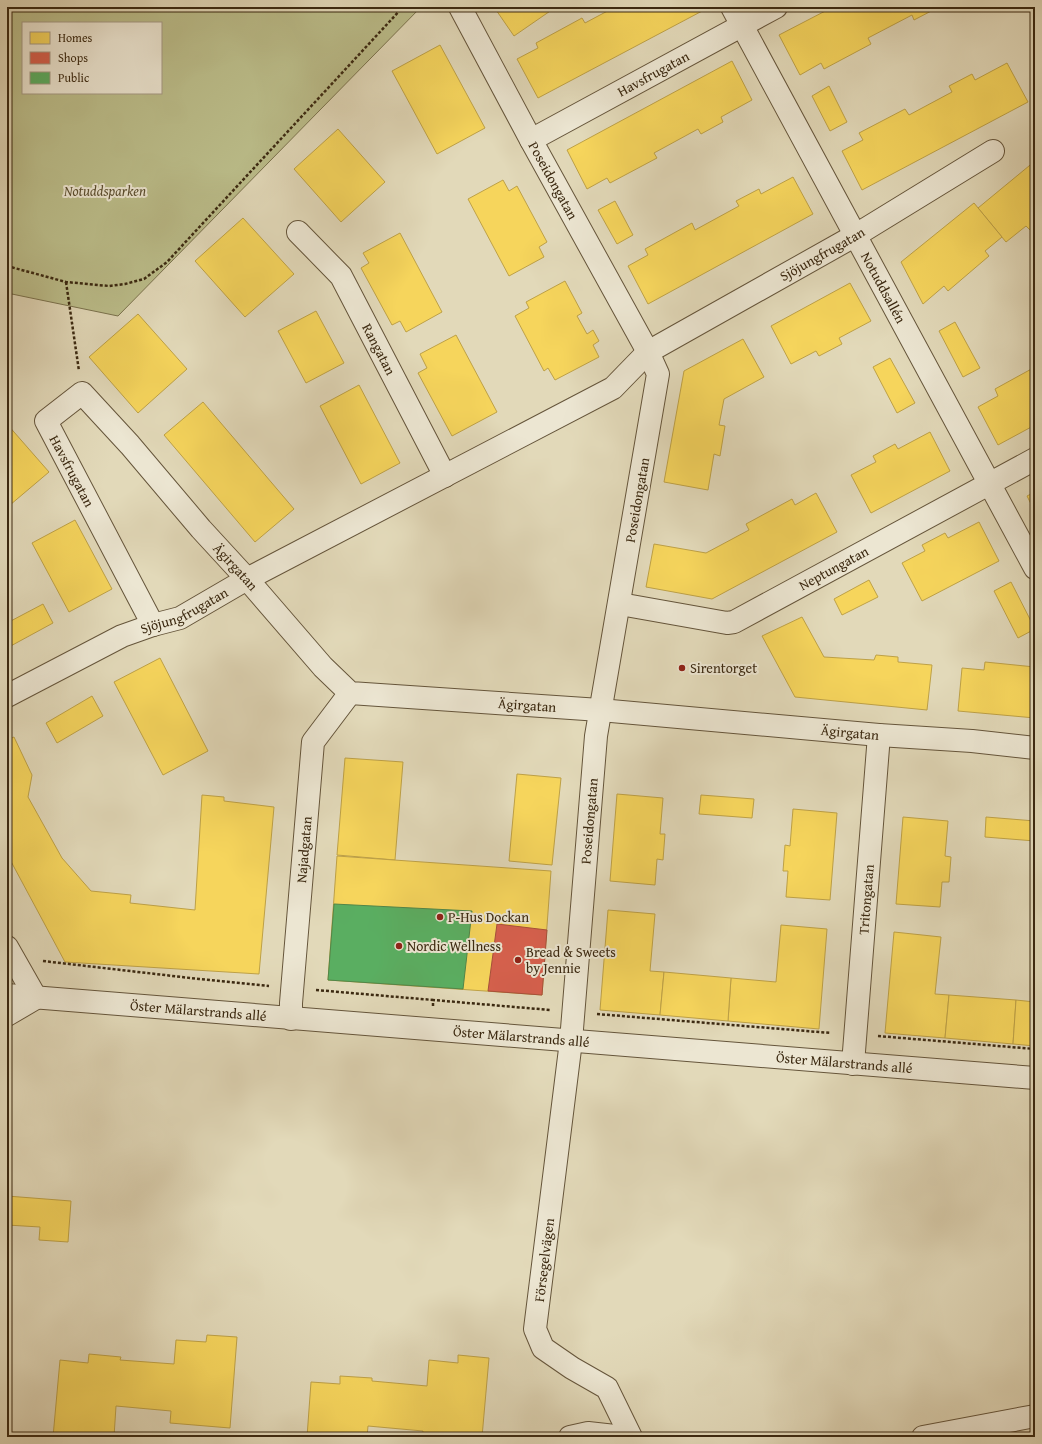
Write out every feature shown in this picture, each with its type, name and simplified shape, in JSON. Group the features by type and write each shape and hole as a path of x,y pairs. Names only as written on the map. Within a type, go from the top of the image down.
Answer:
{"street":[{"name":"Poseidongatan","path":"460,7 531,140 648,352 658,374 620,604 596,736 571,1041"},
{"name":"Havsfrugatan","path":"531,140 737,16 776,7"},
{"name":"Notuddsallén","path":"737,16 1035,568"},
{"name":"Sjöjungfrugatan","path":"7,696 122,636 153,625 180,618 247,579 613,388 648,352 856,235 992,151"},
{"name":"Rangatan","path":"298,232 341,276 445,476"},
{"name":"Havsfrugatan","path":"82,393 46,421 153,625"},
{"name":"Ägirgatan","path":"82,393 130,445 201,529 247,579 323,667 350,693 600,710 880,735 972,741 1035,748"},
{"name":"Neptungatan","path":"620,604 734,622 1035,459"},
{"name":"Najadgatan","path":"291,1019 292,988 313,742 350,693"},
{"name":"Tritongatan","path":"852,1064 880,735"},
{"path":"7,947 36,998 7,1015"},
{"name":"Öster Mälarstrands allé","path":"7,995 432,1031 1035,1078"},
{"name":"Försegelvägen","path":"571,1041 535,1329 543,1348 572,1368 607,1388 631,1437"},
{"path":"923,1437 1035,1416"},
{"path":"570,1437 588,1433 624,1437"}],"path":[{"path":"7,266 66,282 109,286 144,279 167,262 403,7"},
{"path":"66,282 82,393"},
{"path":"38,961 292,988 1035,1049"},
{"path":"432,1031 433,1000"}],"green space":[{"name":"Notuddsparken","path":"7,7 421,7 118,316 7,293"}],"building: Homes":[{"path":"494,7 556,7 514,36"},
{"path":"615,7 702,7 704,10 538,98 517,59 538,48 536,43 582,18 585,23"},
{"path":"833,7 937,8 914,20 912,15 868,38 871,44 824,69 821,63 800,75 779,35"},
{"path":"440,45 485,128 437,154 392,71"},
{"path":"732,61 752,100 721,117 723,122 701,134 698,129 654,153 657,158 610,183 607,178 587,189 567,150"},
{"path":"1007,63 1028,102 862,190 842,151 863,140 859,133 905,109 909,115 952,92 949,86 972,74 975,80"},
{"path":"829,86 847,122 830,131 812,96"},
{"path":"338,129 385,182 341,222 294,169"},
{"path":"1035,161 1035,226 1030,230 1026,226 1006,242 978,208"},
{"path":"793,177 813,214 648,304 628,266 648,255 645,249 692,223 695,230 739,206 736,201 759,189 761,194"},
{"path":"503,180 509,191 517,186 547,242 539,247 544,257 509,276 468,199"},
{"path":"615,201 633,235 617,244 598,210"},
{"path":"974,203 1002,237 985,251 989,256 948,291 944,286 923,304 901,262"},
{"path":"243,218 294,274 245,317 195,261"},
{"path":"400,233 442,312 406,332 400,321 392,325 361,268 369,263 363,253"},
{"path":"565,281 582,313 577,316 587,334 593,330 599,341 593,345 599,357 555,380 548,368 544,371 515,316 529,308 526,302"},
{"path":"850,283 871,321 839,338 842,344 819,356 816,351 791,364 771,326"},
{"path":"316,311 344,363 306,383 278,331"},
{"path":"138,314 187,369 138,413 89,357"},
{"path":"955,322 980,368 963,377 939,331"},
{"path":"456,335 497,412 452,436 418,373 427,368 420,354"},
{"path":"743,339 764,377 724,399 719,425 725,426 720,456 714,454 708,490 664,482 684,371"},
{"path":"890,358 915,403 897,413 873,367"},
{"path":"1035,367 1035,425 998,445 978,407 998,396 995,389"},
{"path":"359,385 400,463 361,484 320,406"},
{"path":"203,402 294,509 255,542 164,435"},
{"path":"7,424 49,472 10,505 7,502"},
{"path":"930,432 950,471 871,513 851,475 876,462 873,456 895,444 898,449"},
{"path":"1035,492 1035,512 1027,496"},
{"path":"816,493 837,532 712,599 646,587 654,544 706,553 749,530 746,524 792,499 795,505"},
{"path":"75,520 112,589 69,612 32,543"},
{"path":"979,522 999,561 922,601 902,563 925,551 922,545 945,533 948,538"},
{"path":"869,580 878,597 842,615 834,599"},
{"path":"1011,582 1035,629 1018,638 994,591"},
{"path":"43,604 53,623 7,648 7,623"},
{"path":"802,617 824,657 874,660 876,655 898,657 898,662 932,665 927,710 795,697 762,636"},
{"path":"160,658 208,751 163,775 114,682"},
{"path":"985,662 1035,667 1035,718 958,711 962,668 984,670"},
{"path":"92,696 103,716 57,743 46,723"},
{"path":"14,737 32,775 28,797 62,858 91,891 131,895 130,903 195,910 202,795 224,797 224,801 274,807 259,974 65,962 7,854 7,740"},
{"path":"345,758 403,762 395,860 337,855"},
{"path":"517,774 561,778 552,865 509,861"},
{"path":"617,794 663,798 660,834 665,834 663,860 657,859 655,885 610,881"},
{"path":"701,795 754,799 752,818 699,814"},
{"path":"793,809 837,813 830,900 786,897 788,871 783,871 785,845 790,846"},
{"path":"903,817 948,821 945,856 951,857 949,882 942,882 940,907 896,904"},
{"path":"986,817 1035,821 1035,841 985,837"},
{"name":"P-Hus Dockan","path":"337,856 551,871 542,995 328,980"},
{"path":"608,910 655,914 650,971 664,972 660,1015 600,1010"},
{"path":"781,925 827,929 819,1029 728,1021 731,978 776,982"},
{"path":"894,932 941,937 935,994 949,995 945,1038 885,1033"},
{"path":"664,972 731,978 728,1021 660,1015"},
{"path":"949,995 1016,1000 1013,1044 945,1038"},
{"path":"1016,1000 1035,1002 1035,1046 1013,1044"},
{"path":"7,1196 71,1201 68,1242 39,1240 40,1227 7,1225"},
{"path":"207,1335 237,1337 230,1428 170,1423 171,1411 116,1406 114,1437 53,1437 60,1360 88,1363 89,1354 121,1357 120,1360 174,1364 176,1340 206,1342"},
{"path":"458,1355 489,1358 482,1437 422,1437 423,1431 368,1426 367,1437 307,1437 311,1382 340,1384 340,1376 372,1378 372,1381 427,1386 429,1360 458,1363"}],"building: Shops":[{"name":"Bread & Sweets by Jennie","path":"497,924 547,930 542,995 488,991"}],"building: Public":[{"name":"Nordic Wellness","path":"334,904 472,911 463,989 328,980"}],"place":[{"name":"Sirentorget","path":"682,668"},
{"name":"P-Hus Dockan","path":"440,917"},
{"name":"Nordic Wellness","path":"399,946"},
{"name":"Bread & Sweets by Jennie","path":"518,960"}]}
